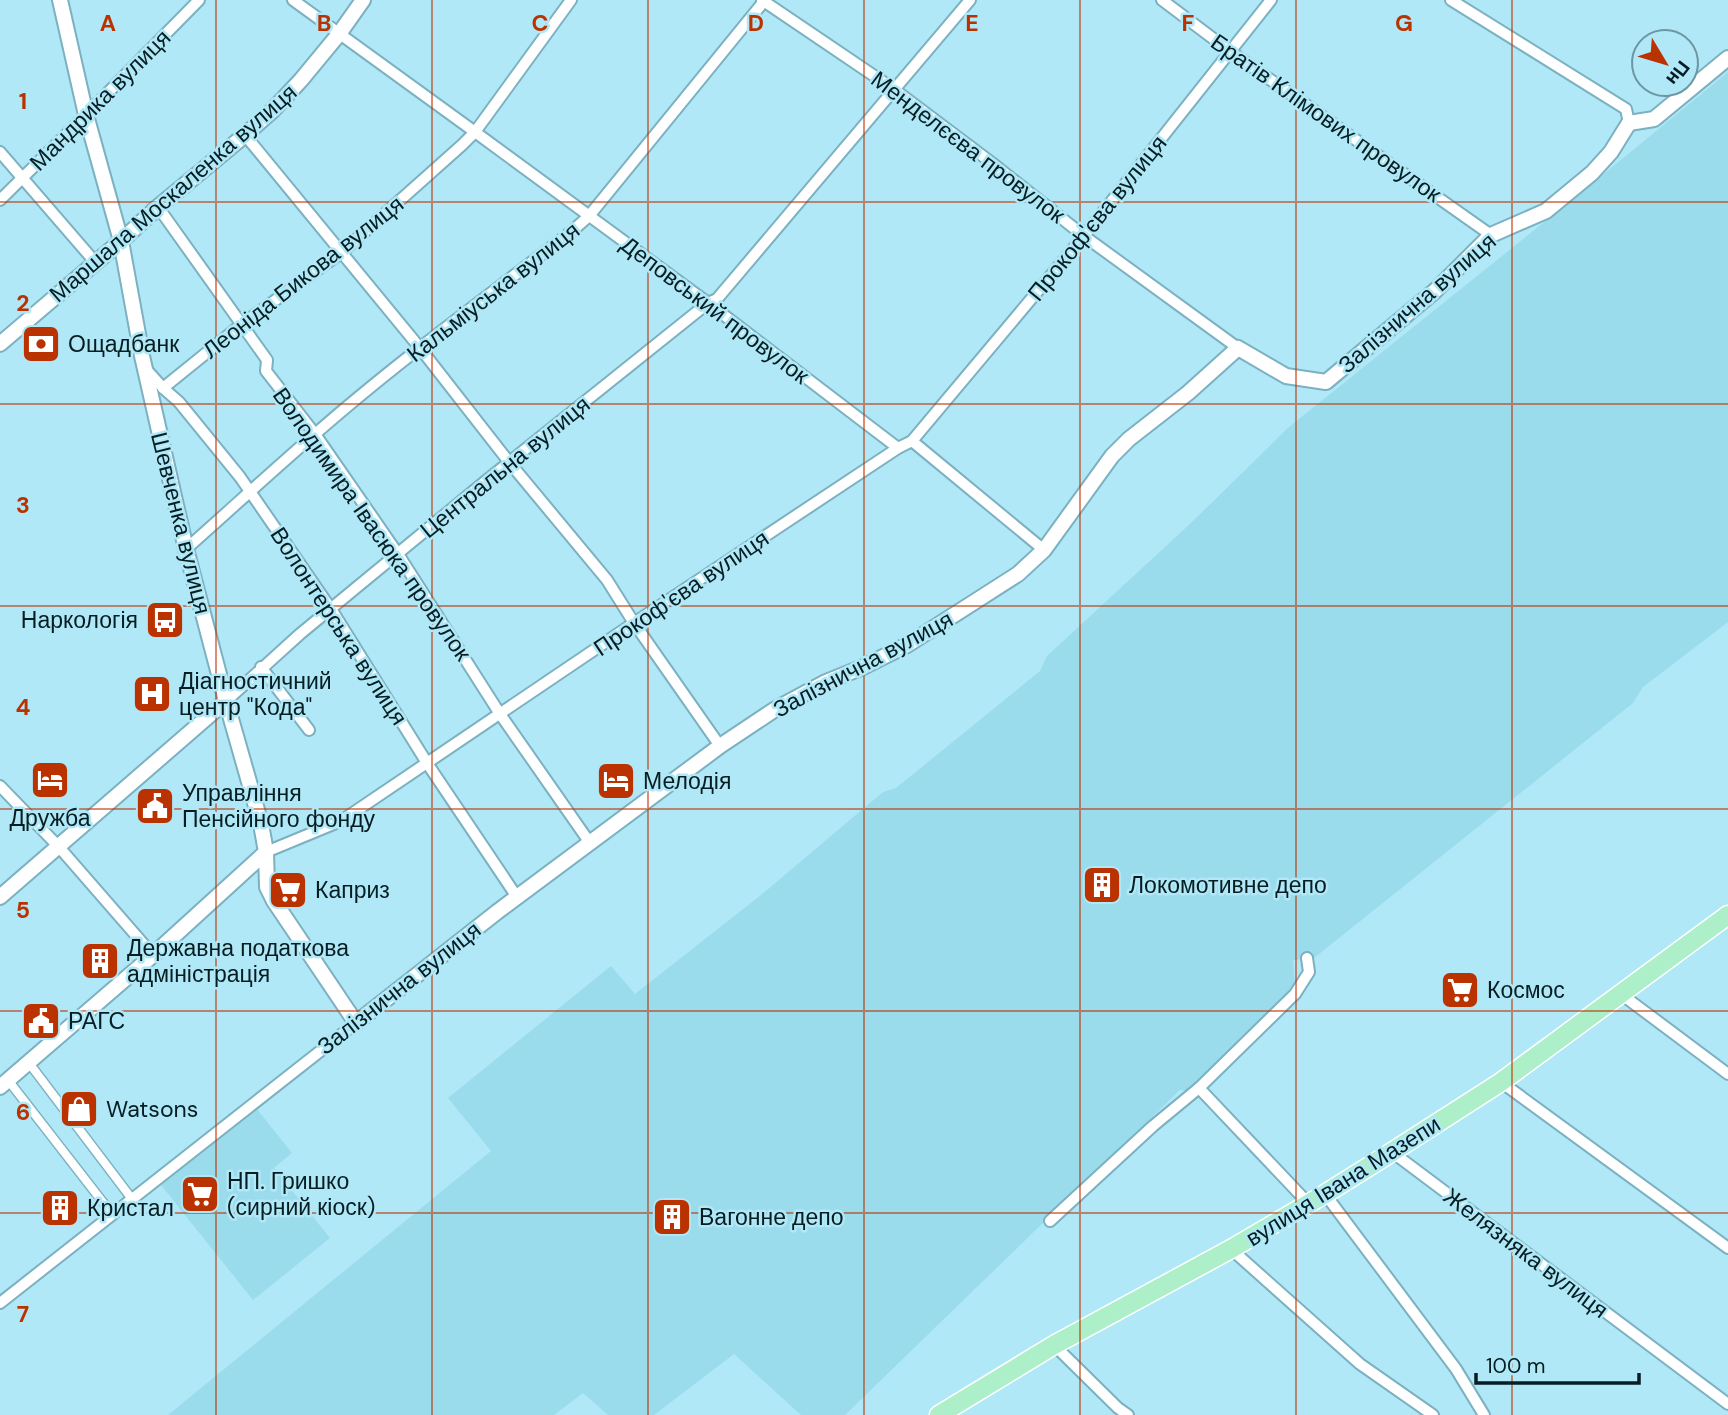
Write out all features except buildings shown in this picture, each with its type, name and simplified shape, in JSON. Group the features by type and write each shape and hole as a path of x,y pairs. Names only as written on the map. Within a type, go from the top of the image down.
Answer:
{"main road":[{"name":"вулиця Івана Мазепи","path":"939,1415 1054,1345 1309,1204 1392,1152 1501,1082 1728,915"}],"street":[{"name":"Шевченка вулиця","path":"60,0 86,115 121,241 144,368 186,548 261,824 266,852 267,887 356,1023"},
{"name":"Мандрика вулиця","path":"0,200 199,0"},
{"name":"Деповський провулок","path":"293,0 708,303 898,448"},
{"name":"Маршала Москаленка вулиця","path":"0,344 272,111 339,34 363,0"},
{"name":"Леоніда Бикова вулиця","path":"163,388 242,324 342,252 462,145 570,0"},
{"name":"Менделєєва провулок","path":"764,0 895,90 1084,236 1238,348"},
{"name":"Кальміуська вулиця","path":"186,548 315,434 589,216 764,0"},
{"name":"Центральна вулиця","path":"0,897 226,701 261,667 509,463 708,303 717,299 970,0"},
{"name":"Братів Клімових провулок","path":"1162,0 1231,52 1491,235"},
{"name":"Прокоф'єва вулиця","path":"4,1084 153,955 266,852 341,821 634,623 912,441 1084,236 1271,0"},
{"path":"1451,0 1626,109 1629,123 1654,119 1728,58"},
{"name":"Залізнична вулиця","path":"0,1303 517,897 720,746 774,710 816,687 907,645 1018,574 1044,550 1112,456 1238,348 1286,376 1326,382 1436,290 1491,235 1546,211 1592,173 1611,152 1629,123"},
{"path":"245,135 420,348 509,463 607,580 720,746"},
{"path":"0,152 95,262"},
{"name":"Володимира Івасюка провулок","path":"158,206 267,359 267,371 315,434 398,554 500,714 590,843"},
{"name":"Волонтерська вулиця","path":"144,368 179,402 240,477 331,609 427,763 517,897"},
{"path":"912,441 1044,550"},
{"path":"261,667 309,730"},
{"path":"0,786 59,847 153,955"},
{"path":"1050,1221 1153,1126 1199,1088 1295,994 1309,972 1307,958"},
{"path":"1622,994 1728,1074"},
{"path":"29,1063 132,1199"},
{"path":"1501,1082 1728,1248"},
{"path":"4,1084 112,1213"},
{"path":"1199,1088 1309,1204"},
{"name":"Желязняка вулиця","path":"1392,1152 1728,1404"},
{"path":"1325,1194 1456,1369 1484,1415"},
{"path":"1231,1249 1360,1364 1433,1415"},
{"path":"1054,1345 1128,1415"}],"shaded area":[{"path":"1728,72 1728,622 1643,687 1633,703 1314,958 1293,960 1295,987 1188,1091 1180,1090 845,1415 801,1415 734,1354 654,1415 608,1415 583,1393 554,1415 168,1415 491,1151 448,1098 611,966 635,994 761,895 883,792 896,788 1040,671 1047,656 1192,522 1289,427 1696,98 1700,98 1700,95"},
{"path":"256,1108 292,1153 274,1168 330,1238 253,1300 161,1185"}],"place":[{"name":"Ощадбанк","path":"41,344"},
{"name":"Наркологія","path":"165,620"},
{"name":"Діагностичний центр \"Кода\"","path":"152,694"},
{"name":"Дружба","path":"50,780"},
{"name":"Мелодія","path":"616,781"},
{"name":"Управління Пенсійного фонду","path":"155,806"},
{"name":"Локомотивне депо","path":"1102,885"},
{"name":"Каприз","path":"288,890"},
{"name":"Державна податкова адміністрація","path":"100,961"},
{"name":"Космос","path":"1460,990"},
{"name":"РАГС","path":"41,1021"},
{"name":"Watsons","path":"79,1109"},
{"name":"НП. Гришко (сирний кіоск)","path":"200,1194"},
{"name":"Кристал","path":"60,1208"},
{"name":"Вагонне депо","path":"672,1217"}]}
